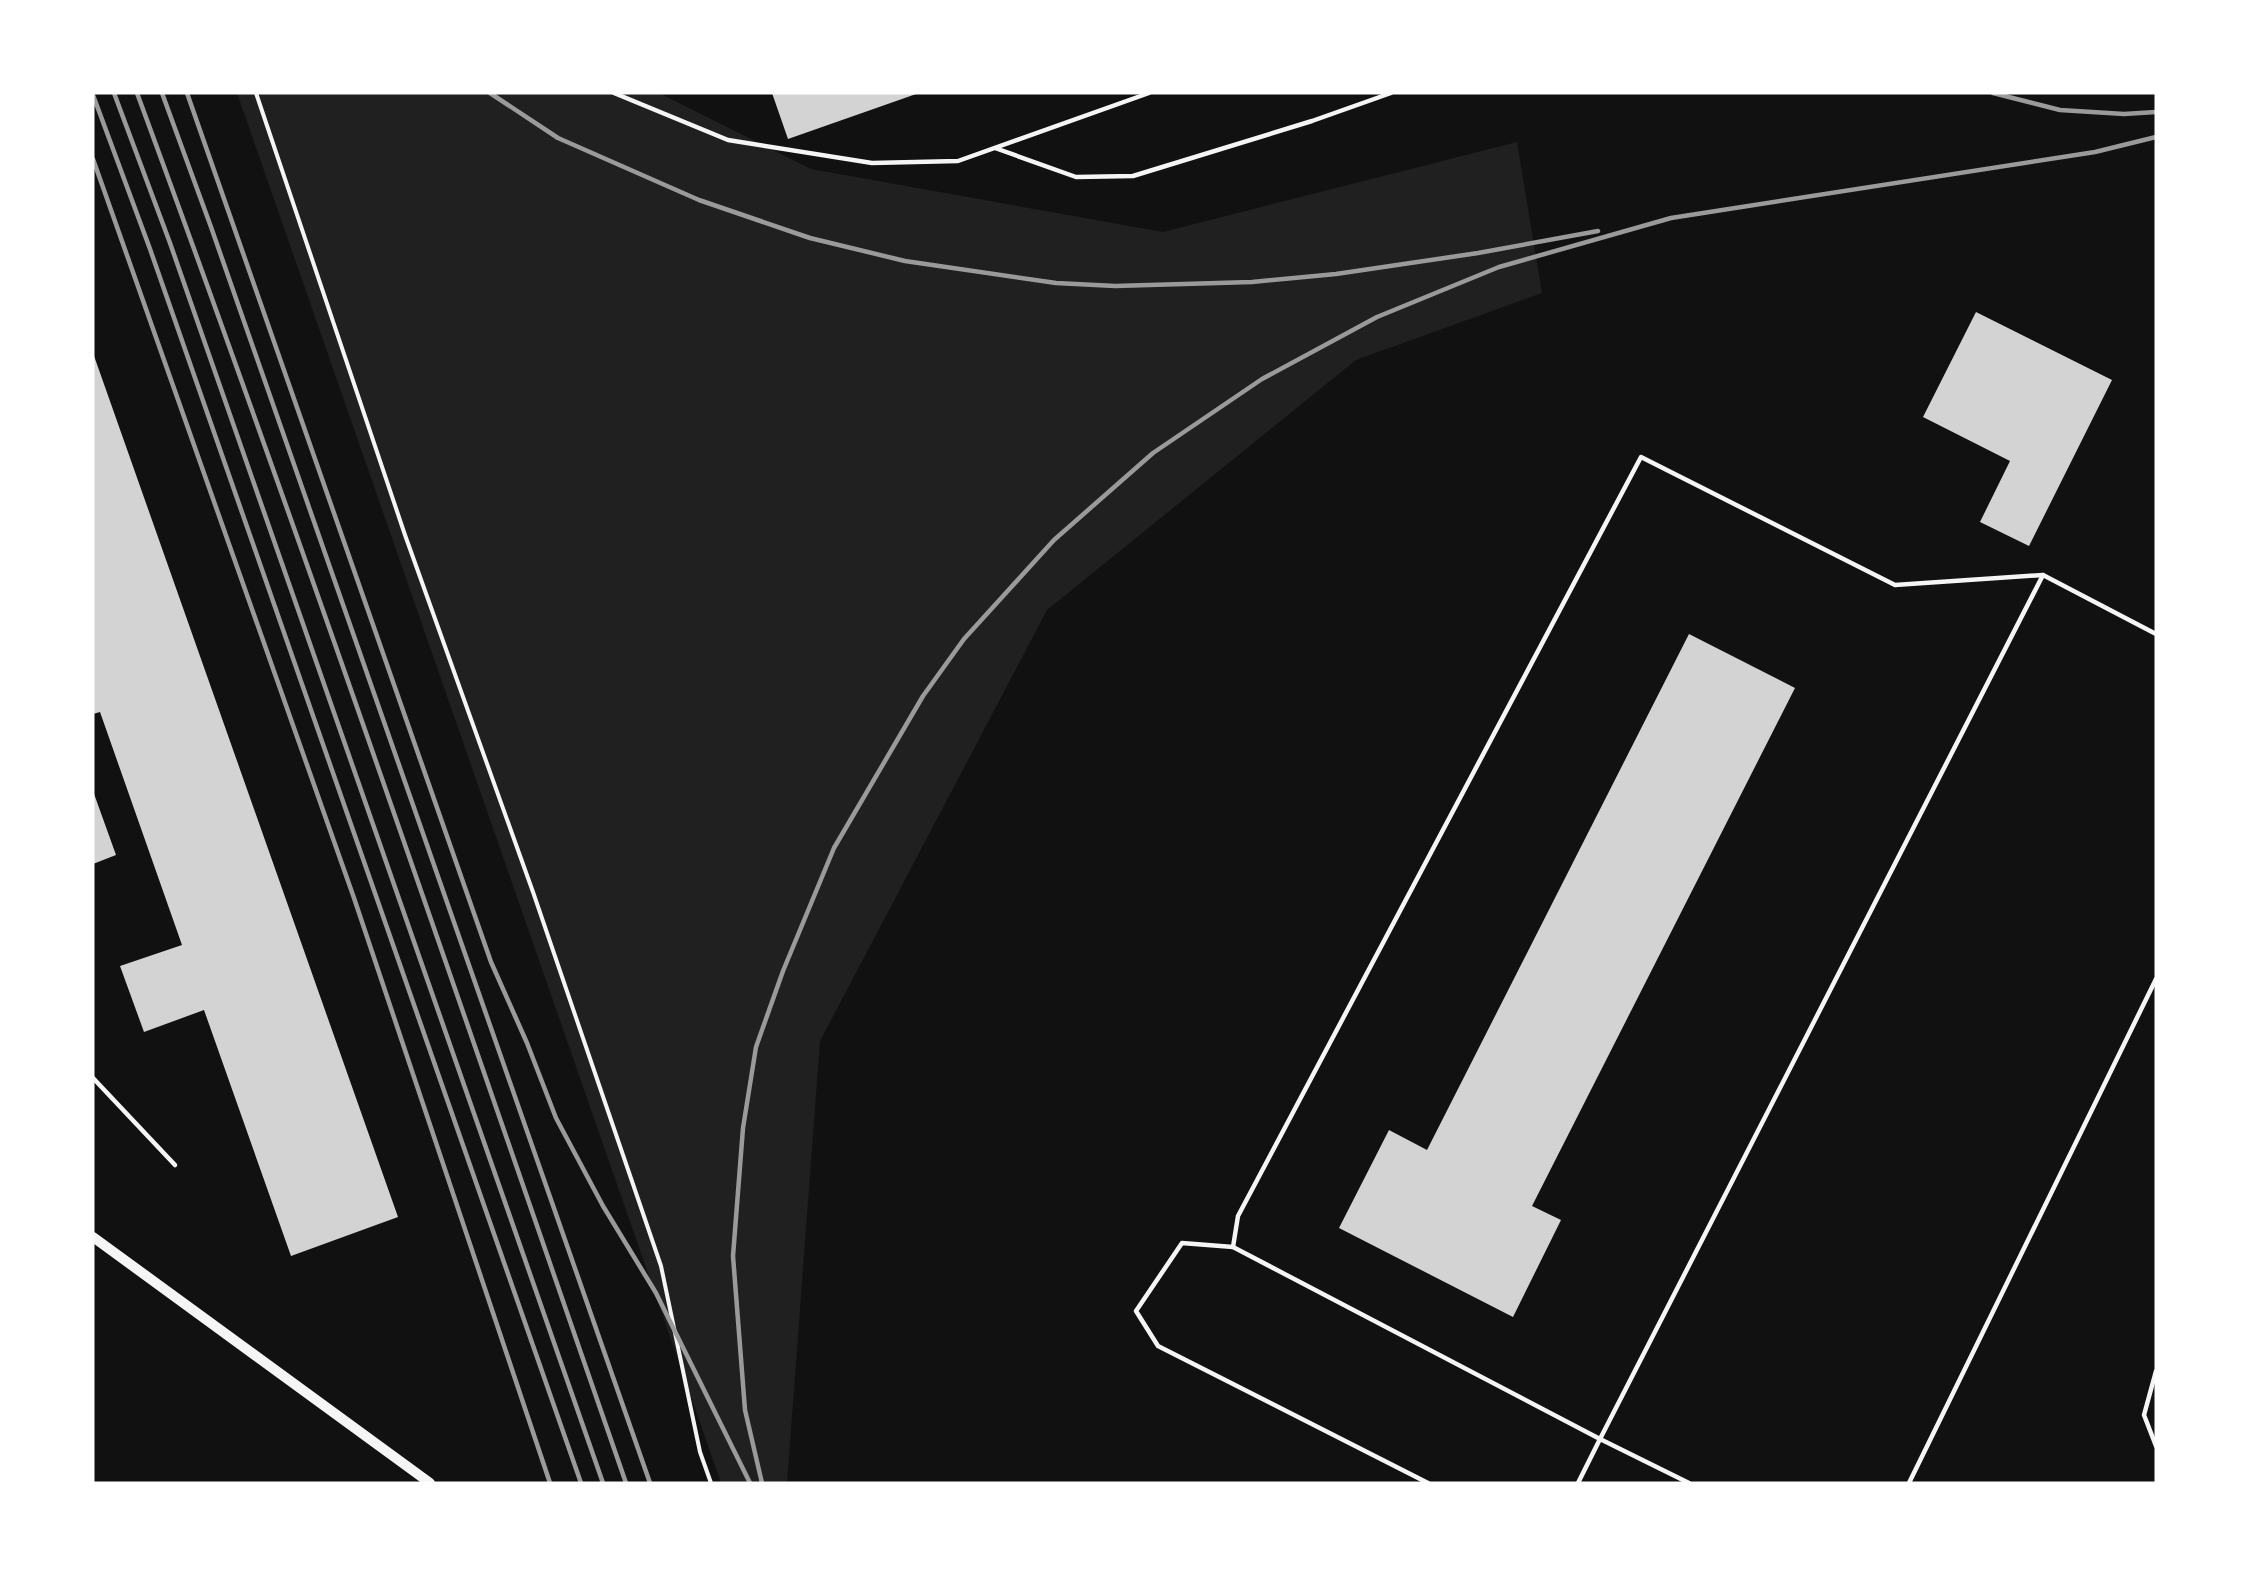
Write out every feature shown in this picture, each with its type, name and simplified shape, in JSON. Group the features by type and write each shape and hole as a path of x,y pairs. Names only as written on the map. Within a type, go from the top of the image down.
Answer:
{"street":[{"path":"93,1237 430,1483"}],"lane":[{"path":"614,93 728,141 872,163 958,161 1149,93"},
{"path":"994,148 1076,177 1133,176 1312,121 1391,93"},
{"path":"1233,1247 1238,1216 1641,457 1895,585 2043,575 2156,634"},
{"path":"1578,1483 2043,575"},
{"path":"1909,1483 2156,979"},
{"path":"93,1078 174,1165"},
{"path":"1428,1483 1158,1347 1136,1311 1182,1243 1233,1247 1600,1439 1689,1483"},
{"path":"2156,1371 2144,1415 2156,1446"}],"path":[{"path":"256,93 405,536 533,892 661,1266 700,1452 711,1483"}],"shaded area":[{"path":"237,93 659,93 811,169 1163,232 1517,142 1542,293 1356,360 1047,610 820,1041 787,1483 721,1483"}],"building":[{"path":"772,93 919,93 788,139"},
{"path":"1976,312 2112,380 2029,546 1980,522 2010,461 1923,417"},
{"path":"93,353 398,1217 291,1256 204,1010 144,1032 120,966 182,945 100,712 93,714"},
{"path":"1689,634 1795,688 1532,1206 1561,1220 1513,1317 1339,1228 1389,1130 1427,1150"},
{"path":"93,791 116,855 93,864"}],"railway":[{"path":"114,93 170,243 603,1483"},
{"path":"137,93 324,613 626,1483"},
{"path":"162,93 211,227 650,1483"},
{"path":"187,93 491,962 527,1043 556,1118 603,1206 656,1293 750,1483"},
{"path":"490,93 558,138 699,200 810,238 905,261 1056,283 1115,286 1252,282 1336,274 1478,253 1598,231"},
{"path":"1993,93 2060,110 2124,114 2156,112"},
{"path":"93,95 150,249 581,1483"},
{"path":"762,1483 745,1410 733,1256 743,1128 756,1047 783,971 834,848 923,696 964,639 1054,540 1153,453 1262,379 1377,317 1499,267 1671,218 2095,152 2156,137"},
{"path":"93,159 354,898 550,1483"}]}
